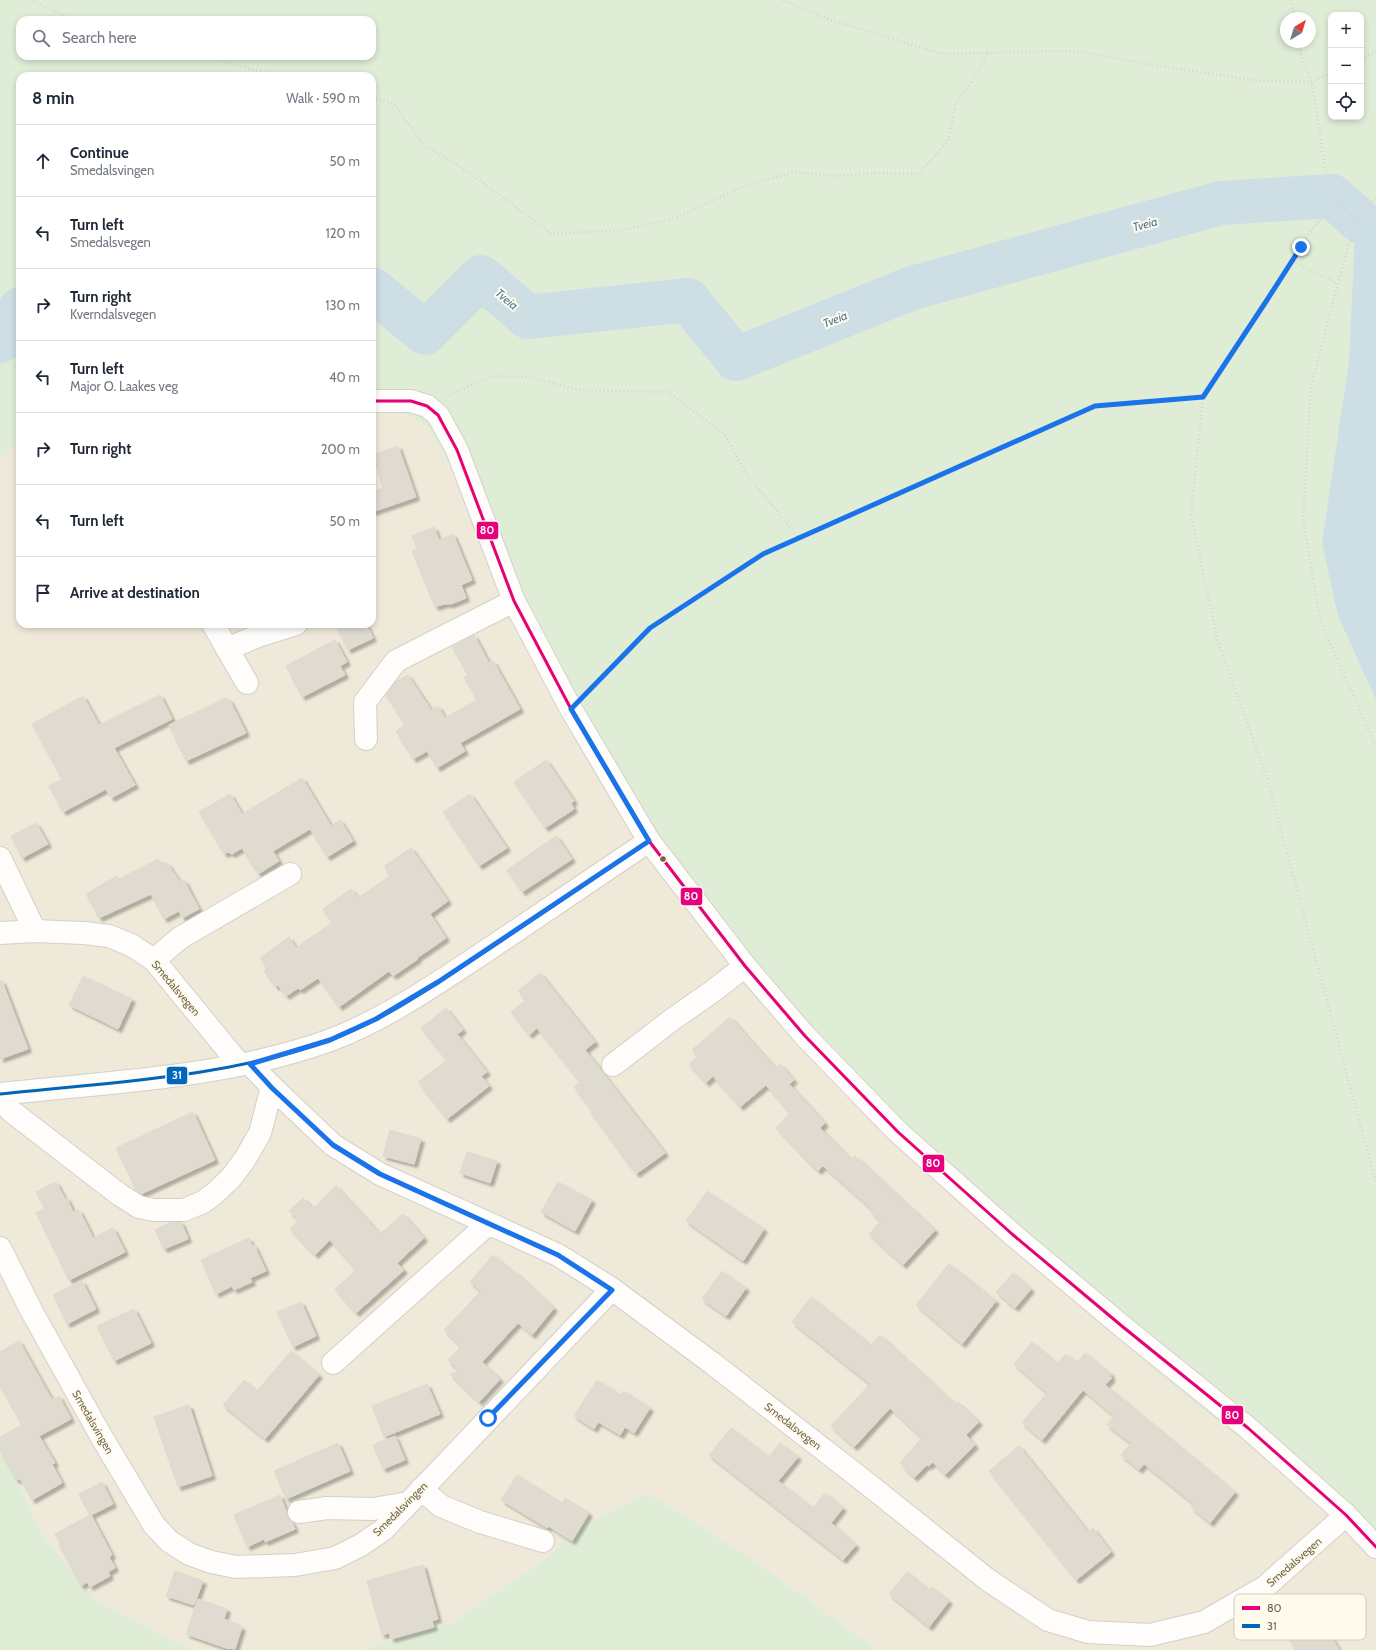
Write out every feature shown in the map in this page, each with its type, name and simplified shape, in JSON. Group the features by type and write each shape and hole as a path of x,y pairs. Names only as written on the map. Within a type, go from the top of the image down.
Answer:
{"street":[{"path":"376,402 411,401 427,406 438,415 457,450 514,601 571,709 649,841 745,966 805,1036 898,1132 1018,1239 1123,1327 1248,1428 1346,1515 1376,1547"},
{"path":"366,738 364,702 396,661 514,601"},
{"path":"215,628 247,682"},
{"path":"227,649 258,636 283,628"},
{"path":"272,1088 260,1133 245,1160 232,1178 214,1194 204,1202 184,1210 154,1210 139,1207 132,1203 11,1111 0,1095 201,1072 245,1064 330,1040 382,1016 438,982 649,841"},
{"path":"0,858 35,931"},
{"path":"154,960 180,938 290,874"},
{"name":"Smedalsvegen","path":"0,933 35,931 84,933 109,936 131,945 154,960 245,1064 333,1145 373,1170 558,1255 612,1290 748,1391 988,1580 1048,1620 1088,1632 1150,1635 1204,1622 1234,1605"},
{"path":"613,1064 745,966"},
{"path":"334,1363 488,1224"},
{"name":"Smedalsvingen","path":"0,1248 30,1310 101,1436 154,1525 168,1541 190,1554 236,1567 295,1565 335,1558 361,1545 383,1530 612,1290"},
{"path":"299,1512 327,1508 373,1509 414,1496 480,1522 543,1541"},
{"name":"Smedalsvegen","path":"1253,1594 1265,1587 1346,1515"}],"path":[{"path":"29,0 66,16"},
{"path":"783,0 831,20 943,54 988,52 1084,52 1152,65 1260,81 1312,82 1328,74"},
{"path":"1290,0 1294,12"},
{"path":"1300,48 1301,56 1312,82 1327,182 1340,206 1356,222"},
{"path":"376,98 393,103 423,144 470,173 552,234 624,230 678,217 744,186 794,172 835,176 876,173 919,174 948,141 956,103 972,82 988,52"},
{"path":"1364,58 1376,52"},
{"path":"220,60 265,72"},
{"path":"1376,199 1363,206 1356,222 1347,250 1311,386 1303,519 1320,620 1376,747"},
{"path":"1340,206 1322,219 1306,237 1292,261 1203,397 1191,515 1217,634 1267,778 1376,1183"},
{"path":"1292,261 1338,284"},
{"path":"427,406 454,392 492,376 528,377 580,390 668,392 724,434 745,472 798,538"},
{"path":"571,709 650,628 763,554 1095,406 1203,397"}],"shaded area":[{"path":"1376,205 1376,700 1338,616 1322,543 1349,361 1355,230 1373,206"},
{"path":"376,400 426,425 500,548 1052,1272 1152,1369 1340,1520 1376,1561 1376,1650 877,1650 754,1560 648,1493 585,1524 537,1565 451,1623 362,1650 198,1650 185,1647 94,1599 41,1533 8,1458 0,1448 0,461 16,443 16,628 376,628"}],"green space":[{"path":"0,0 1376,0 1376,205 1373,206 1355,230 1338,616 1376,700 1376,1561 1340,1520 1152,1369 1052,1272 940,1178 741,983 715,946 565,721 500,548 426,425 376,400 376,72 16,72 16,443 0,461"},
{"path":"0,1448 8,1458 41,1533 94,1599 185,1647 198,1650 0,1650"},
{"path":"648,1493 754,1560 877,1650 362,1650 451,1623 537,1565 585,1524"}],"building":[{"path":"398,446 416,497 376,511 376,491 383,488 376,465 376,454"},
{"path":"434,527 439,540 453,534 472,580 461,585 466,598 451,604 444,604 435,607 412,551 417,549 412,536"},
{"path":"337,628 368,628 373,638 348,650"},
{"path":"474,635 489,663 493,661 520,709 460,743 465,751 437,768 427,751 413,759 396,731 405,725 386,695 395,682 408,675 431,710 438,706 445,718 477,700 464,677 468,675 452,647"},
{"path":"335,640 347,662 340,666 345,675 302,697 286,666"},
{"path":"160,695 172,719 114,748 135,785 111,798 106,789 63,812 49,786 62,779 32,724 83,696 99,725"},
{"path":"226,698 227,700 229,699 246,733 186,761 169,725"},
{"path":"546,760 574,801 571,803 574,809 545,828 514,782"},
{"path":"302,778 331,826 340,820 353,841 327,857 310,829 273,851 279,861 258,874 242,848 232,854 228,852 224,854 199,812 230,794 242,814"},
{"path":"470,794 507,848 479,866 443,812"},
{"path":"36,823 48,844 22,858 11,836"},
{"path":"556,836 572,859 522,892 507,870"},
{"path":"411,848 448,901 430,914 446,938 393,976 389,971 339,1007 318,978 300,990 298,988 286,996 278,985 276,987 264,971 267,968 260,958 289,937 296,948 332,923 323,909 351,889 358,898 390,876 384,866"},
{"path":"158,859 162,865 167,863 180,882 184,880 199,909 182,918 179,911 164,919 151,894 99,918 86,894 117,876 119,879"},
{"path":"540,973 595,1042 585,1050 665,1153 636,1174 591,1113 593,1112 574,1087 580,1082 537,1028 529,1035 511,1012 526,1000 518,991"},
{"path":"83,976 132,999 118,1029 69,1005"},
{"path":"0,981 2,981 28,1049 0,1059"},
{"path":"446,1008 463,1030 457,1034 487,1072 481,1076 489,1086 447,1119 418,1082 447,1060 421,1028"},
{"path":"730,1017 775,1068 780,1064 794,1080 789,1084 825,1123 820,1128 851,1160 855,1156 935,1230 903,1265 869,1234 881,1221 871,1212 873,1210 823,1166 818,1171 776,1128 790,1113 766,1085 740,1107 713,1076 706,1083 689,1064 698,1057 692,1050"},
{"path":"193,1112 215,1160 141,1194 136,1190 116,1148"},
{"path":"390,1130 421,1139 414,1164 383,1156"},
{"path":"467,1152 497,1161 490,1183 460,1173"},
{"path":"56,1182 65,1199 67,1198 73,1212 79,1210 93,1238 113,1228 125,1252 69,1280 36,1213 45,1209 36,1192"},
{"path":"558,1182 592,1200 575,1231 541,1212"},
{"path":"336,1186 380,1234 403,1214 424,1238 397,1263 404,1270 356,1313 335,1289 356,1270 330,1240 315,1255 290,1229 299,1221 289,1211 303,1198 313,1209"},
{"path":"707,1191 764,1229 743,1261 686,1221"},
{"path":"171,1222 181,1222 188,1239 164,1249 155,1230"},
{"path":"249,1238 252,1246 254,1245 266,1271 250,1278 252,1282 234,1290 232,1286 216,1294 201,1260"},
{"path":"493,1255 512,1271 513,1270 554,1308 532,1335 518,1323 482,1362 500,1379 479,1402 450,1374 459,1371 448,1360 461,1347 444,1330 481,1291 470,1282"},
{"path":"949,1264 996,1301 962,1344 916,1305"},
{"path":"722,1271 746,1288 726,1316 702,1299"},
{"path":"1013,1273 1031,1289 1015,1308 996,1292"},
{"path":"82,1281 96,1309 67,1324 53,1295"},
{"path":"811,1297 871,1345 880,1335 956,1405 958,1402 979,1422 966,1435 975,1445 945,1475 933,1462 929,1466 927,1465 914,1478 900,1463 922,1438 890,1408 854,1447 831,1426 870,1384 792,1322"},
{"path":"301,1302 316,1336 293,1347 277,1312"},
{"path":"134,1309 151,1343 114,1361 97,1326"},
{"path":"19,1341 52,1400 59,1396 71,1419 39,1436 55,1463 52,1464 62,1483 32,1500 21,1480 16,1480 0,1451 0,1437 22,1425 0,1386 0,1352"},
{"path":"1032,1342 1057,1364 1066,1354 1077,1363 1085,1353 1111,1374 1110,1376 1112,1378 1105,1385 1235,1492 1210,1523 1191,1507 1194,1504 1144,1464 1139,1470 1121,1455 1131,1443 1107,1425 1114,1416 1083,1390 1042,1440 1022,1423 1047,1393 1014,1364"},
{"path":"291,1351 319,1375 265,1439 223,1405 244,1380 257,1391"},
{"path":"597,1380 621,1395 624,1391 650,1408 634,1433 625,1427 620,1435 598,1422 594,1429 574,1416"},
{"path":"427,1384 440,1414 384,1437 372,1406"},
{"path":"189,1405 212,1476 178,1487 154,1417"},
{"path":"731,1428 769,1457 780,1443 798,1457 778,1481 813,1508 825,1493 843,1508 831,1523 856,1545 843,1560 709,1455"},
{"path":"395,1436 405,1460 383,1469 373,1445"},
{"path":"338,1443 350,1471 286,1499 274,1471"},
{"path":"1019,1446 1088,1532 1093,1528 1111,1552 1076,1580 989,1471"},
{"path":"517,1475 562,1503 565,1498 589,1513 572,1541 548,1526 547,1528 501,1500"},
{"path":"102,1482 113,1504 91,1515 112,1555 109,1557 115,1568 108,1572 110,1576 90,1587 87,1582 81,1586 59,1545 61,1544 55,1534 90,1515 79,1494"},
{"path":"280,1495 289,1519 295,1529 265,1542 264,1539 247,1547 234,1515"},
{"path":"423,1565 438,1619 432,1621 434,1627 391,1639 389,1633 382,1635 367,1581"},
{"path":"175,1571 203,1581 194,1605 166,1596"},
{"path":"907,1572 929,1590 932,1587 949,1601 929,1627 889,1594"},
{"path":"198,1599 227,1609 224,1619 242,1627 235,1649 229,1649 186,1634"},
{"path":"1290,1640 1333,1640 1339,1650 1296,1650"}],"waterway":[{"name":"Tveia","path":"376,292 425,333 481,277 528,317 688,300 736,359 912,288 1221,203 1332,196 1361,222"},
{"name":"Tveia","path":"0,341 16,315"}],"transit line":[{"name":"80","path":"376,401 411,401 427,406 438,415 457,450 514,601 571,709 649,841 745,966 805,1036 898,1132 1012,1234 1123,1327 1248,1428 1346,1515 1376,1547"},
{"name":"31","path":"0,1094 124,1082 207,1071 289,1053 328,1041 370,1023 410,1000 486,951 649,841"}],"route":[{"path":"488,1418 612,1290 558,1255 380,1174 333,1145 272,1088 250,1064 330,1040 376,1019 438,982 649,841 571,709 650,628 763,554 1095,406 1203,397 1301,247"}]}
